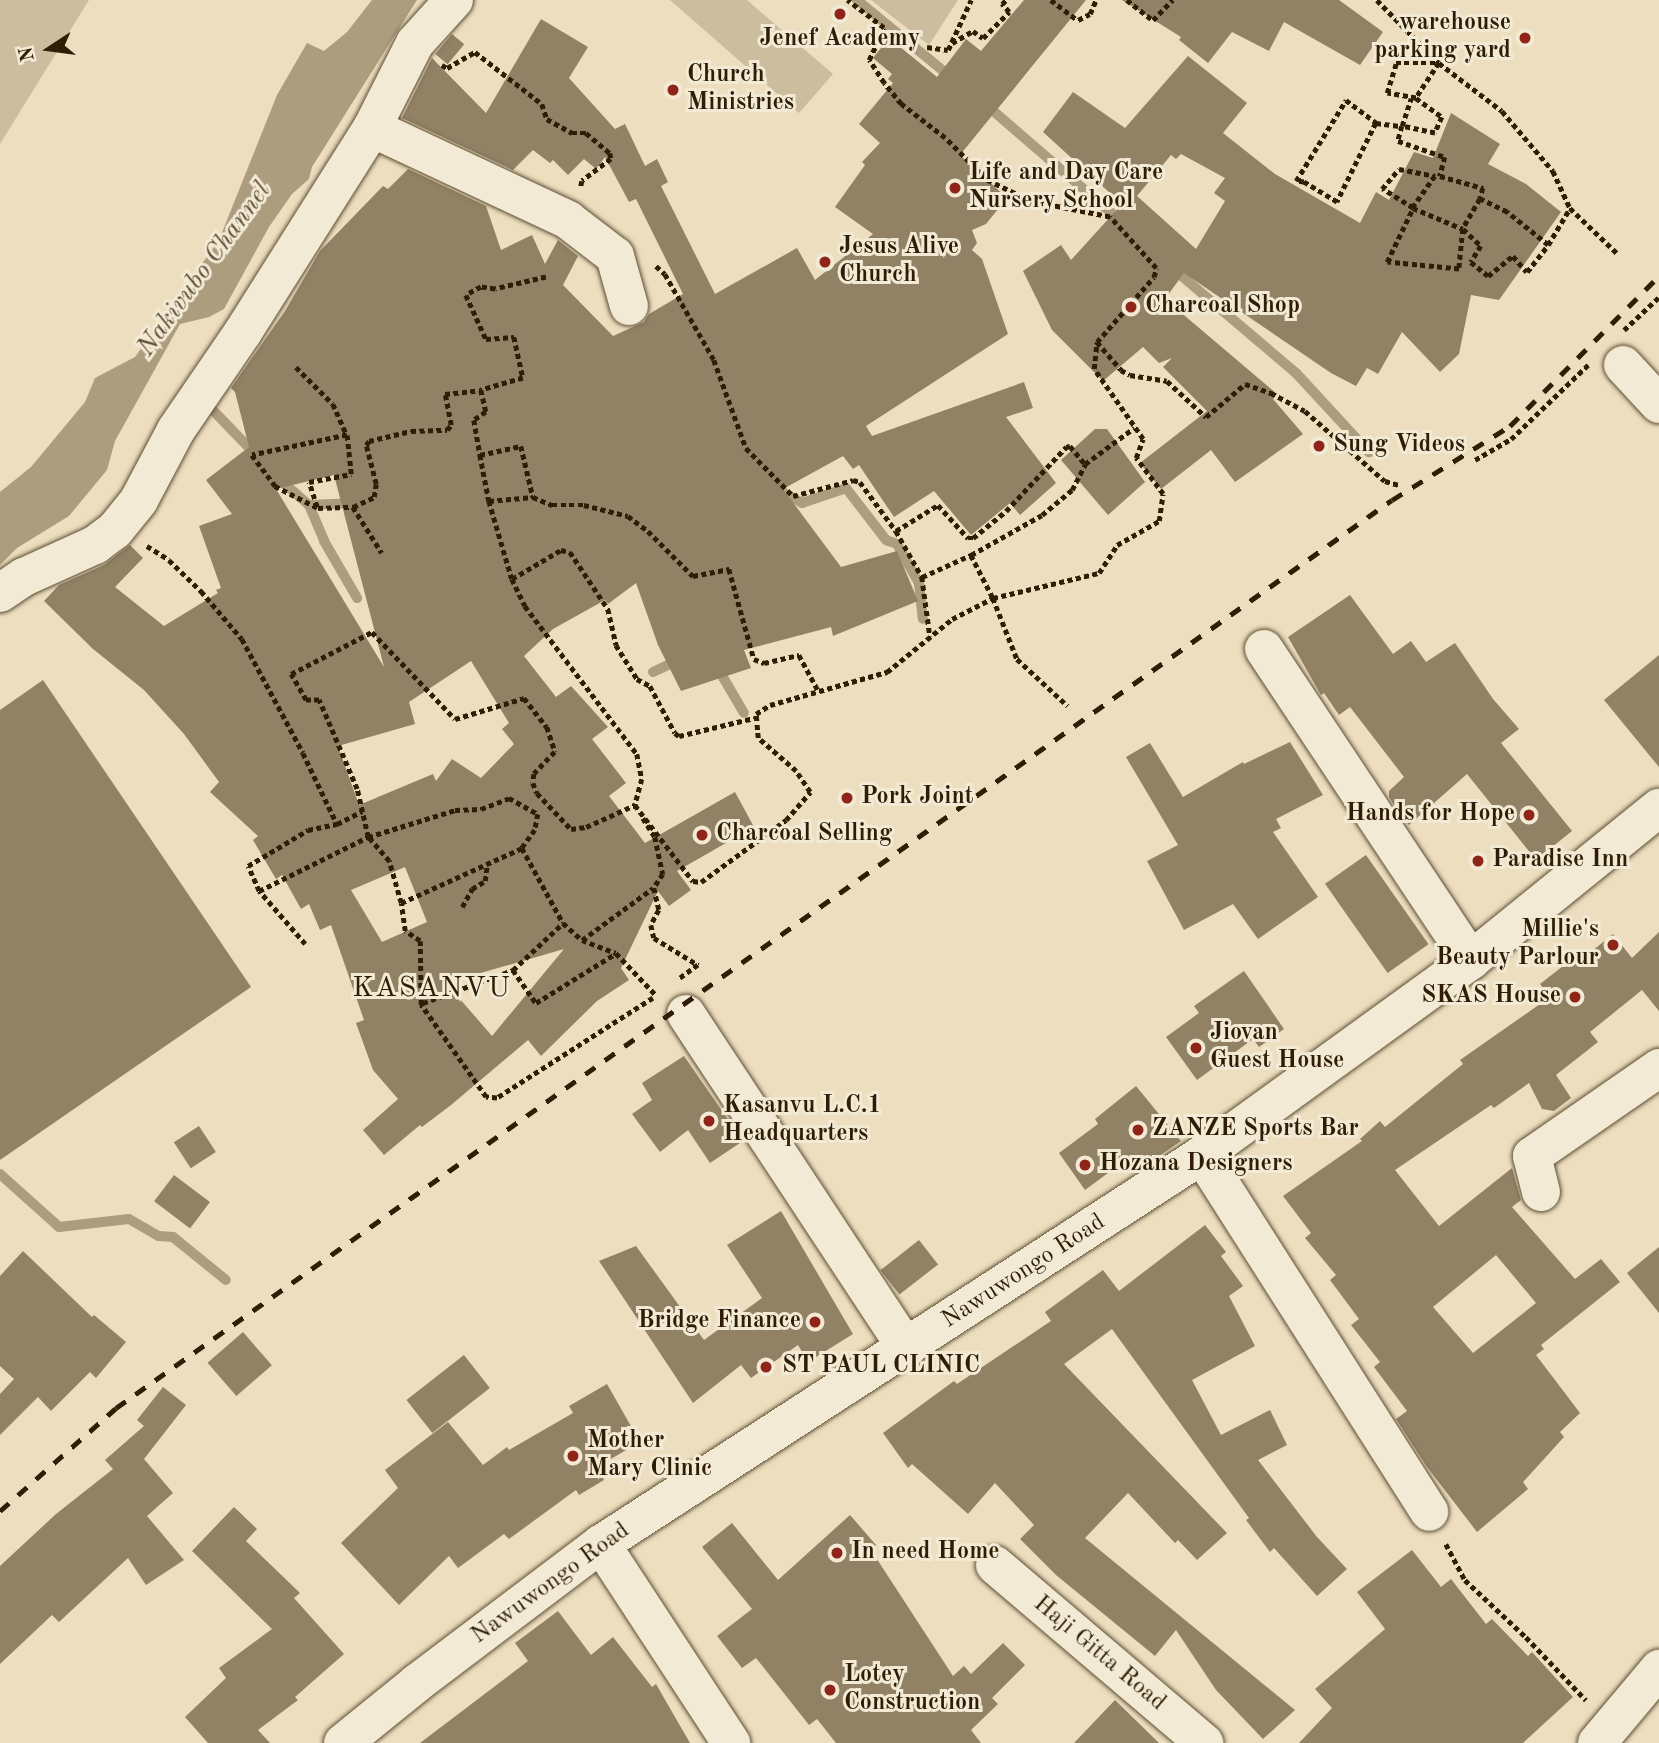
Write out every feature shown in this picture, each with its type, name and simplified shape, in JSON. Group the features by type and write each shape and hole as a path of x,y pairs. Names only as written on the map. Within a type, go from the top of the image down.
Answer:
{"street":[{"path":"0,593 24,577 95,545 115,530 139,500 176,429 243,332 372,128 415,43 454,0"},
{"path":"372,128 568,220 615,256 629,306"},
{"path":"1611,354 1659,404"},
{"path":"1264,649 1471,960"},
{"name":"Nawuwongo Road","path":"351,1741 601,1544 907,1349 1202,1156 1471,960 1659,808"},
{"path":"672,994 907,1349"},
{"path":"1541,1192 1532,1156 1659,1068"},
{"path":"1202,1156 1429,1512"},
{"path":"601,1544 732,1743"},
{"name":"Haji Gitta Road","path":"995,1565 1204,1743"},
{"path":"1604,1735 1659,1669"}],"path":[{"path":"512,579 561,550 570,552 608,609 616,645 638,679 650,686 675,733 680,736 754,718 771,705 887,672 952,620 993,598 1099,573 1117,545 1159,521 1163,494 1136,458 1143,439 1096,373 1097,342 1154,277 1156,268 1110,217 1030,201 987,180 945,138 901,104 884,83 869,60 884,28 847,0"},
{"path":"927,47 947,51 971,0"},
{"path":"952,43 973,31 983,38 1009,12 1002,5 1006,0"},
{"path":"1051,0 1079,20 1090,14 1096,0"},
{"path":"1127,0 1153,20 1172,0"},
{"path":"1377,0 1440,63 1502,111 1553,171 1570,208 1618,254"},
{"path":"475,52 542,104 547,119 572,133 586,133 610,153 611,159 580,183 589,195"},
{"path":"1376,123 1337,202 1304,182 1296,181 1346,100 1376,123 1434,133 1442,117 1414,98 1387,93 1396,63 1440,63"},
{"path":"1440,63 1414,98 1398,141 1445,157 1440,176 1483,188 1463,229 1458,269 1387,261 1413,208 1435,176 1399,169 1382,189 1413,208 1463,229 1481,246 1471,262 1488,276 1513,256 1527,272 1548,245 1570,208"},
{"path":"1479,199 1507,212 1548,245"},
{"path":"647,258 665,274 714,360 746,448 793,496 853,480 860,482 896,531 922,577 931,636"},
{"path":"347,435 252,455 275,486 318,508 354,507 377,493 366,445 369,441 411,431 447,430 451,425 445,394 481,390 523,378 514,337 486,339 466,295 481,287 495,289 546,277"},
{"path":"1475,460 1511,439 1611,354 1659,297"},
{"path":"1097,342 1121,370 1129,375 1167,381 1206,417 1245,384 1271,393 1305,411 1385,481 1399,485"},
{"path":"296,366 333,404 347,435 351,474 309,482 318,508"},
{"path":"481,390 486,412 474,420 489,501 512,579 541,630 636,754 642,779 635,805 654,837 663,874 654,888 582,940"},
{"path":"922,577 971,555 1042,515 1072,490 1085,464 1134,428"},
{"path":"480,455 521,446 533,497"},
{"path":"896,531 938,505 968,538 973,538 1006,512 1066,447 1070,446 1085,464"},
{"path":"489,501 533,497 552,505 584,505 628,516 648,531 693,576 729,569 754,659 764,663 799,655 819,692"},
{"path":"354,507 382,553"},
{"path":"139,541 169,560 242,639 303,752 337,824"},
{"path":"971,555 993,598 1017,659 1068,706"},
{"path":"635,805 586,827 571,830 537,793 533,783 534,774 555,752 547,727 524,698 455,719 370,632 291,674 306,700 319,700 354,779 368,837 389,861 401,903 405,932 420,941 418,969 423,1003 486,1097 492,1099 672,994 698,965 654,938 651,925 659,911 654,888"},
{"path":"635,805 696,882 786,820 807,796 808,787 796,771 758,738 754,718"},
{"path":"260,891 368,837 455,810 481,809 509,797 538,814 535,830 522,848 401,903"},
{"path":"304,944 260,891 248,866 308,830 337,824 362,811"},
{"path":"522,848 563,923 582,940 616,953 672,994"},
{"path":"462,907 472,889 485,881 487,863"},
{"path":"423,1003 513,970 563,923"},
{"path":"513,970 536,1003 616,953"},
{"path":"1429,1512 1465,1580 1526,1637 1604,1735"}],"shaded area":[{"path":"0,0 89,0 0,144"},
{"path":"670,0 747,0 833,74 799,113"},
{"path":"871,0 958,0 929,45"}],"water":[{"name":"Nakivubo Channel","path":"372,0 417,0 312,167 309,179 292,194 269,227 224,309 209,317 180,324 115,441 107,470 69,516 17,548 0,565 0,492 31,467 85,402 95,378 135,357 219,240 277,95 307,43 324,51 347,32"}],"building":[{"path":"1024,0 1086,0 960,155 1007,198 986,224 972,230 977,243 972,250 982,259 1008,334 866,426 872,436 1024,382 1033,408 1006,417 1056,483 1020,515 1010,503 971,535 934,491 894,517 859,465 853,469 843,456 783,489 841,567 897,551 918,601 833,636 831,627 744,650 751,668 681,691 658,645 636,583 608,604 605,600 553,629 524,656 556,697 571,686 608,727 592,739 626,783 609,796 645,843 735,792 754,827 677,871 691,890 669,906 658,891 621,968 629,980 597,1001 541,1056 528,1040 451,1105 422,1127 420,1125 384,1155 363,1130 398,1099 373,1070 356,1023 364,1020 331,925 320,930 309,904 301,909 282,875 276,879 253,840 258,836 210,792 219,782 184,734 144,690 93,649 44,601 59,585 104,565 130,545 143,558 115,587 164,626 218,593 216,590 221,588 199,526 232,514 206,480 249,447 235,392 231,388 285,311 320,251 383,186 388,189 408,169 486,206 501,250 532,235 545,264 558,240 578,256 563,285 613,336 644,322 649,314 683,294 636,199 629,202 605,157 596,169 584,159 568,175 553,160 550,163 533,150 513,170 402,118 432,58 486,113 541,19 588,47 569,78 615,129 625,124 645,166 657,159 668,182 661,186 715,294 797,248 815,280 873,234 835,207 865,165 862,162 880,143 859,124 893,83 888,79 892,74 873,58 889,38 937,77 966,39 981,51","holes":["334,475 384,667 276,489","471,661 509,723 502,729 514,744 481,778 452,759 436,781 433,774 359,805 338,746 415,724 409,702","405,867 427,922 382,942 351,890","564,949 492,1036 446,983"]},
{"path":"1122,0 1339,0 1383,32 1360,65 1284,22 1269,51 1232,32 1208,63 1179,40 1181,37"},
{"path":"452,34 464,44 448,64 435,54"},
{"path":"1188,56 1247,103 1223,133 1275,174 1360,223 1376,192 1389,200 1414,152 1433,158 1451,113 1500,144 1488,164 1526,184 1561,212 1499,300 1471,295 1459,354 1440,372 1402,332 1378,374 1367,368 1356,386 1331,373 1184,273 1165,299 1277,394 1273,399 1303,434 1235,482 1211,450 1161,489 1140,463 1207,411 1163,367 1172,358 1159,363 1143,347 1103,381 1052,330 1023,271 1061,245 1071,260 1122,204 1043,132 1073,92 1125,128","holes":["1181,154 1225,178 1214,193 1225,201 1196,249 1137,196 1171,155 1176,159"]},
{"path":"1095,429 1107,429 1145,482 1108,515 1061,460"},
{"path":"1350,595 1393,654 1411,641 1426,662 1455,643 1493,699 1519,729 1501,743 1572,831 1536,860 1467,774 1409,825 1389,797 1389,791 1404,777 1350,707 1339,715 1324,693 1321,695 1288,637"},
{"path":"1659,655 1659,767 1604,700"},
{"path":"43,680 251,987 0,1160 0,710"},
{"path":"1290,742 1323,795 1276,819 1281,828 1273,832 1318,897 1258,939 1233,904 1184,930 1147,861 1178,845 1126,757 1150,743 1183,797 1243,762 1244,764"},
{"path":"1366,855 1429,944 1388,973 1325,884"},
{"path":"1659,932 1659,1011 1642,990 1590,1032 1598,1042 1556,1075 1571,1098 1554,1111 1542,1109 1529,1083 1494,1108 1491,1105 1395,1170 1439,1226 1512,1168 1521,1200 1512,1207 1575,1279 1601,1259 1620,1282 1541,1345 1544,1349 1536,1355 1580,1413 1560,1432 1564,1437 1523,1482 1528,1489 1477,1532 1427,1467 1396,1419 1407,1411 1374,1367 1380,1362 1351,1325 1359,1319 1330,1280 1336,1275 1305,1238 1311,1233 1283,1196 1362,1141 1360,1139 1380,1121 1385,1127 1463,1064 1460,1060 1550,997 1540,984 1572,959 1576,964 1613,934 1632,958","holes":["1496,1255 1536,1303 1473,1353 1433,1307"]},
{"path":"1244,971 1284,1029 1259,1047 1253,1039 1197,1080 1166,1037 1199,1013 1194,1006"},
{"path":"684,1056 743,1141 710,1163 688,1130 660,1152 632,1114 652,1100 642,1083"},
{"name":"ZANZE Sports Bar","path":"1136,1086 1181,1141 1137,1171 1127,1159 1085,1190 1059,1153 1098,1124 1095,1119"},
{"path":"199,1126 216,1152 191,1168 174,1142"},
{"path":"174,1175 210,1202 190,1228 154,1201"},
{"path":"781,1211 853,1334 808,1362 798,1345 751,1378 741,1365 693,1403 599,1261 636,1246 704,1340 762,1298 727,1245"},
{"path":"1205,1225 1226,1252 1221,1256 1243,1286 1229,1296 1255,1346 1192,1380 1221,1435 1270,1410 1287,1445 1258,1460 1317,1537 1347,1569 1317,1596 1274,1548 1270,1552 1246,1520 1249,1518 1112,1329 1064,1364 1227,1533 1197,1560 1178,1540 1175,1543 1128,1493 1085,1538 1295,1710 1263,1739 1216,1690 1176,1630 1155,1656 1056,1575 1020,1539 1034,1525 995,1483 968,1514 912,1464 908,1468 883,1433 954,1381 957,1384 1051,1321 1045,1312 1103,1270 1119,1291"},
{"path":"919,1240 938,1264 899,1295 880,1270"},
{"path":"1659,1247 1659,1313 1627,1273"},
{"path":"23,1251 92,1317 94,1315 126,1342 96,1378 90,1372 51,1411 38,1397 0,1435 0,1394 14,1379 0,1366 0,1276"},
{"path":"243,1332 272,1365 236,1396 208,1363"},
{"path":"464,1355 490,1388 432,1433 406,1400"},
{"path":"607,1384 640,1442 597,1467 604,1480 579,1495 576,1490 509,1539 504,1534 458,1568 449,1556 399,1605 341,1543 398,1488 385,1470 448,1422 483,1465 507,1447 509,1450 573,1413 569,1406"},
{"path":"163,1387 186,1405 144,1459 173,1493 147,1516 184,1560 146,1585 128,1558 59,1622 52,1615 0,1664 0,1566 56,1514 113,1469 105,1460 144,1426 137,1420"},
{"path":"234,1507 257,1529 246,1541 300,1593 294,1598 344,1654 295,1697 298,1700 258,1730 270,1743 208,1743 185,1717 226,1678 219,1668 272,1629 192,1551"},
{"path":"850,1515 876,1545 871,1550 953,1676 964,1666 971,1674 1003,1643 1025,1665 992,1698 998,1704 971,1730 981,1743 836,1743 817,1719 809,1725 756,1658 742,1668 717,1636 752,1609 702,1547 732,1523 778,1580"},
{"path":"1412,1550 1441,1587 1451,1579 1486,1624 1492,1619 1528,1656 1532,1652 1573,1697 1523,1743 1299,1743 1332,1708 1315,1689 1385,1629 1357,1592"},
{"path":"558,1611 591,1655 613,1637 652,1687 656,1684 690,1743 420,1743 528,1661 515,1643"},
{"path":"1115,1700 1159,1743 1074,1743"}],"waterway":[{"path":"857,0 952,78"},
{"path":"984,103 1123,223"},
{"path":"1171,267 1296,373 1369,452"},
{"path":"205,402 257,456"},
{"path":"278,478 309,505 356,503"},
{"path":"776,488 802,503 846,488 886,540 897,544 919,583 923,619"},
{"path":"309,505 324,541 357,598"},
{"path":"653,672 681,659"},
{"path":"717,667 744,713"},
{"path":"0,1174 59,1227 129,1219 159,1236 173,1237 226,1280"}],"railway":[{"path":"0,1511 116,1408 1392,500 1510,426 1659,276"}],"place":[{"name":"Jenef Academy","path":"840,14"},
{"name":"warehouse parking yard","path":"1525,38"},
{"name":"Church Ministries","path":"673,90"},
{"name":"Life and Day Care Nursery School","path":"955,188"},
{"name":"Jesus Alive Church","path":"825,262"},
{"name":"Charcoal Shop","path":"1131,307"},
{"name":"Sung Videos","path":"1319,446"},
{"name":"Pork Joint","path":"847,798"},
{"name":"Hands for Hope","path":"1529,815"},
{"name":"Charcoal Selling","path":"702,835"},
{"name":"Paradise Inn","path":"1478,861"},
{"name":"Millie's Beauty Parlour","path":"1613,945"},
{"name":"SKAS House","path":"1575,997"},
{"name":"Jiovan Guest House","path":"1196,1048"},
{"name":"Kasanvu L.C.1 Headquarters","path":"709,1121"},
{"name":"ZANZE Sports Bar","path":"1138,1130"},
{"name":"Hozana Designers","path":"1085,1165"},
{"name":"Bridge Finance","path":"815,1322"},
{"name":"ST PAUL CLINIC","path":"766,1367"},
{"name":"Mother Mary Clinic","path":"573,1456"},
{"name":"In need Home","path":"837,1553"},
{"name":"Lotey Construction","path":"830,1690"}],"district":[{"name":"KASANVU","path":"432,989"}]}
